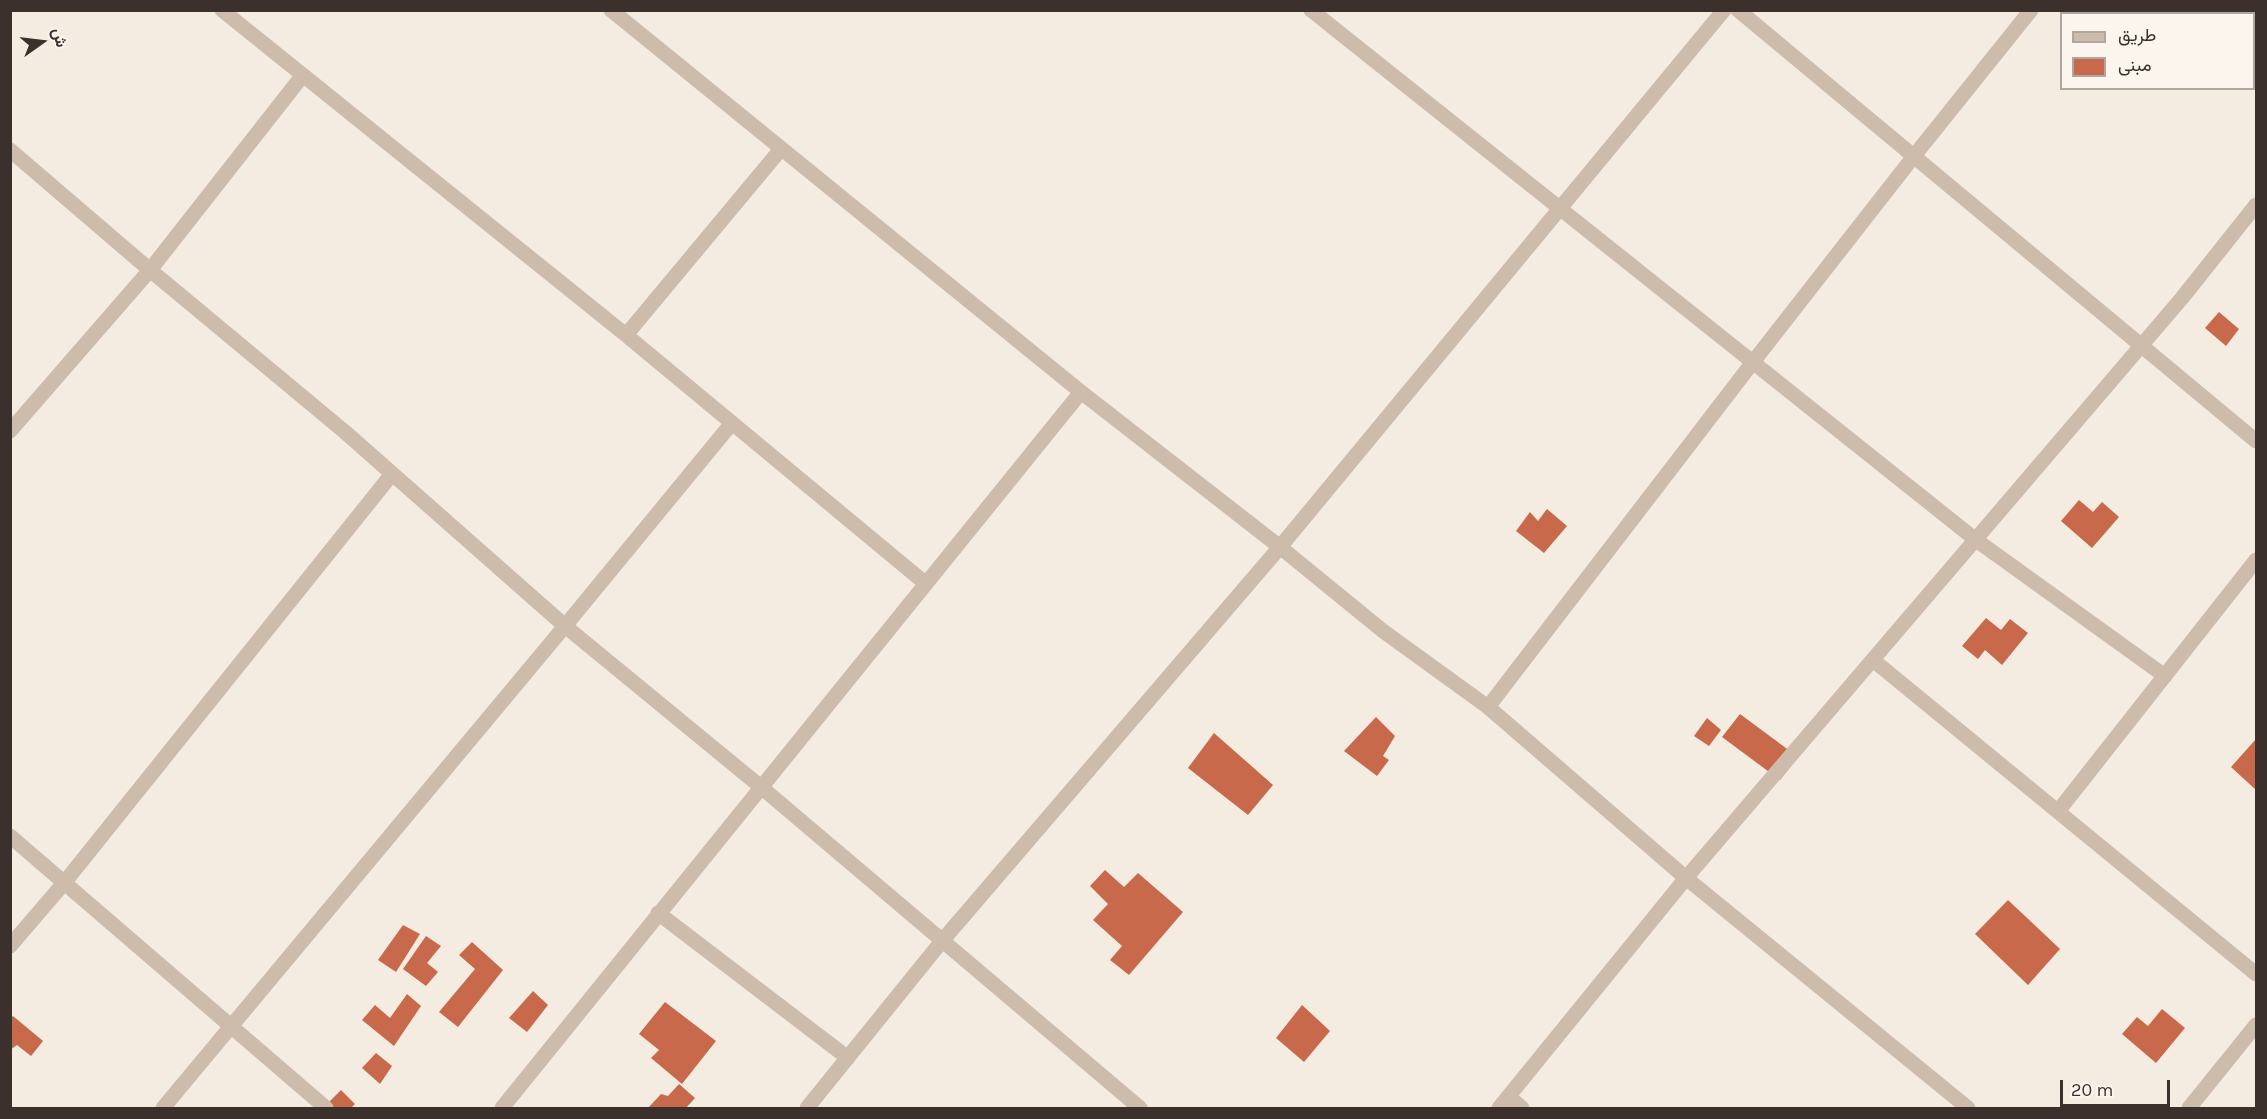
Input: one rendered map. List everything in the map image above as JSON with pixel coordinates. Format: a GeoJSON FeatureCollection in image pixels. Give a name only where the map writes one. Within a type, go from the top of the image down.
{"type":"FeatureCollection","features":[{"type":"Feature","properties":{"kind":"street"},"geometry":{"type":"LineString","coordinates":[[222,10],[626,335],[925,583]]}},
{"type":"Feature","properties":{"kind":"street"},"geometry":{"type":"LineString","coordinates":[[611,10],[1080,392],[1280,547],[1383,631],[1488,707],[1686,878],[1968,1108]]}},
{"type":"Feature","properties":{"kind":"street"},"geometry":{"type":"LineString","coordinates":[[1311,10],[1976,540],[2165,676]]}},
{"type":"Feature","properties":{"kind":"street"},"geometry":{"type":"LineString","coordinates":[[807,1108],[942,941],[1280,547],[1724,10]]}},
{"type":"Feature","properties":{"kind":"street"},"geometry":{"type":"LineString","coordinates":[[1738,10],[2256,441]]}},
{"type":"Feature","properties":{"kind":"street"},"geometry":{"type":"LineString","coordinates":[[1488,707],[1753,362],[2031,10]]}},
{"type":"Feature","properties":{"kind":"street"},"geometry":{"type":"LineString","coordinates":[[10,431],[150,270],[303,75]]}},
{"type":"Feature","properties":{"kind":"street"},"geometry":{"type":"LineString","coordinates":[[626,335],[781,149]]}},
{"type":"Feature","properties":{"kind":"street"},"geometry":{"type":"LineString","coordinates":[[10,150],[345,432],[565,626],[761,787],[1140,1108]]}},
{"type":"Feature","properties":{"kind":"street"},"geometry":{"type":"LineString","coordinates":[[1522,1108],[1504,1103],[1686,878],[2142,345],[2256,205]]}},
{"type":"Feature","properties":{"kind":"street"},"geometry":{"type":"LineString","coordinates":[[502,1108],[1080,392]]}},
{"type":"Feature","properties":{"kind":"street"},"geometry":{"type":"LineString","coordinates":[[162,1108],[231,1028],[732,423]]}},
{"type":"Feature","properties":{"kind":"street"},"geometry":{"type":"LineString","coordinates":[[10,946],[64,883],[392,474]]}},
{"type":"Feature","properties":{"kind":"street"},"geometry":{"type":"LineString","coordinates":[[2059,810],[2256,560]]}},
{"type":"Feature","properties":{"kind":"street"},"geometry":{"type":"LineString","coordinates":[[1873,660],[2059,810],[2256,974]]}},
{"type":"Feature","properties":{"kind":"street"},"geometry":{"type":"LineString","coordinates":[[10,836],[326,1108]]}},
{"type":"Feature","properties":{"kind":"street"},"geometry":{"type":"LineString","coordinates":[[658,913],[848,1058]]}},
{"type":"Feature","properties":{"kind":"street"},"geometry":{"type":"LineString","coordinates":[[2189,1108],[2256,1025]]}},
{"type":"Feature","properties":{"kind":"building"},"geometry":{"type":"Polygon","coordinates":[[[2219,312],[2239,329],[2226,346],[2205,328],[2219,312]]]}},
{"type":"Feature","properties":{"kind":"building"},"geometry":{"type":"Polygon","coordinates":[[[2079,500],[2093,512],[2102,502],[2119,517],[2092,548],[2061,521],[2079,500]]]}},
{"type":"Feature","properties":{"kind":"building"},"geometry":{"type":"Polygon","coordinates":[[[1547,509],[1567,526],[1544,553],[1516,531],[1530,512],[1538,521],[1547,509]]]}},
{"type":"Feature","properties":{"kind":"building"},"geometry":{"type":"Polygon","coordinates":[[[1986,618],[2001,630],[2010,619],[2028,633],[2002,665],[1985,650],[1978,659],[1962,646],[1986,618]]]}},
{"type":"Feature","properties":{"kind":"building"},"geometry":{"type":"Polygon","coordinates":[[[1740,714],[1798,757],[1780,780],[1722,737],[1740,714]]]}},
{"type":"Feature","properties":{"kind":"building"},"geometry":{"type":"Polygon","coordinates":[[[1376,717],[1395,736],[1383,756],[1389,760],[1377,776],[1344,751],[1376,717]]]}},
{"type":"Feature","properties":{"kind":"building"},"geometry":{"type":"Polygon","coordinates":[[[1707,718],[1721,730],[1709,746],[1694,736],[1707,718]]]}},
{"type":"Feature","properties":{"kind":"building"},"geometry":{"type":"Polygon","coordinates":[[[1214,733],[1273,785],[1248,815],[1188,768],[1214,733]]]}},
{"type":"Feature","properties":{"kind":"building"},"geometry":{"type":"Polygon","coordinates":[[[2256,739],[2256,790],[2231,767],[2256,739]]]}},
{"type":"Feature","properties":{"kind":"building"},"geometry":{"type":"Polygon","coordinates":[[[1105,870],[1124,887],[1138,873],[1183,912],[1129,975],[1110,960],[1122,946],[1093,920],[1108,904],[1090,886],[1105,870]]]}},
{"type":"Feature","properties":{"kind":"building"},"geometry":{"type":"Polygon","coordinates":[[[2008,900],[2060,949],[2028,985],[1975,934],[2008,900]]]}},
{"type":"Feature","properties":{"kind":"building"},"geometry":{"type":"Polygon","coordinates":[[[403,925],[420,934],[396,972],[378,960],[403,925]]]}},
{"type":"Feature","properties":{"kind":"building"},"geometry":{"type":"Polygon","coordinates":[[[426,936],[441,946],[427,963],[438,972],[426,986],[403,969],[426,936]]]}},
{"type":"Feature","properties":{"kind":"building"},"geometry":{"type":"Polygon","coordinates":[[[472,942],[503,970],[458,1027],[439,1012],[475,969],[459,955],[472,942]]]}},
{"type":"Feature","properties":{"kind":"building"},"geometry":{"type":"Polygon","coordinates":[[[533,991],[548,1005],[527,1032],[509,1018],[533,991]]]}},
{"type":"Feature","properties":{"kind":"building"},"geometry":{"type":"Polygon","coordinates":[[[407,994],[421,1006],[394,1046],[362,1020],[375,1005],[390,1018],[407,994]]]}},
{"type":"Feature","properties":{"kind":"building"},"geometry":{"type":"Polygon","coordinates":[[[665,1002],[716,1041],[682,1084],[651,1058],[659,1050],[639,1034],[665,1002]]]}},
{"type":"Feature","properties":{"kind":"building"},"geometry":{"type":"Polygon","coordinates":[[[1302,1005],[1330,1031],[1304,1062],[1276,1038],[1302,1005]]]}},
{"type":"Feature","properties":{"kind":"building"},"geometry":{"type":"Polygon","coordinates":[[[2162,1009],[2185,1028],[2156,1063],[2122,1034],[2137,1017],[2148,1026],[2162,1009]]]}},
{"type":"Feature","properties":{"kind":"building"},"geometry":{"type":"Polygon","coordinates":[[[13,1016],[43,1041],[31,1056],[17,1045],[10,1050],[10,1019],[13,1016]]]}},
{"type":"Feature","properties":{"kind":"building"},"geometry":{"type":"Polygon","coordinates":[[[376,1053],[392,1066],[380,1084],[362,1068],[376,1053]]]}},
{"type":"Feature","properties":{"kind":"building"},"geometry":{"type":"Polygon","coordinates":[[[679,1084],[695,1098],[686,1108],[648,1108],[661,1094],[668,1096],[679,1084]]]}},
{"type":"Feature","properties":{"kind":"building"},"geometry":{"type":"Polygon","coordinates":[[[341,1090],[355,1104],[351,1108],[330,1108],[326,1105],[341,1090]]]}}]}
